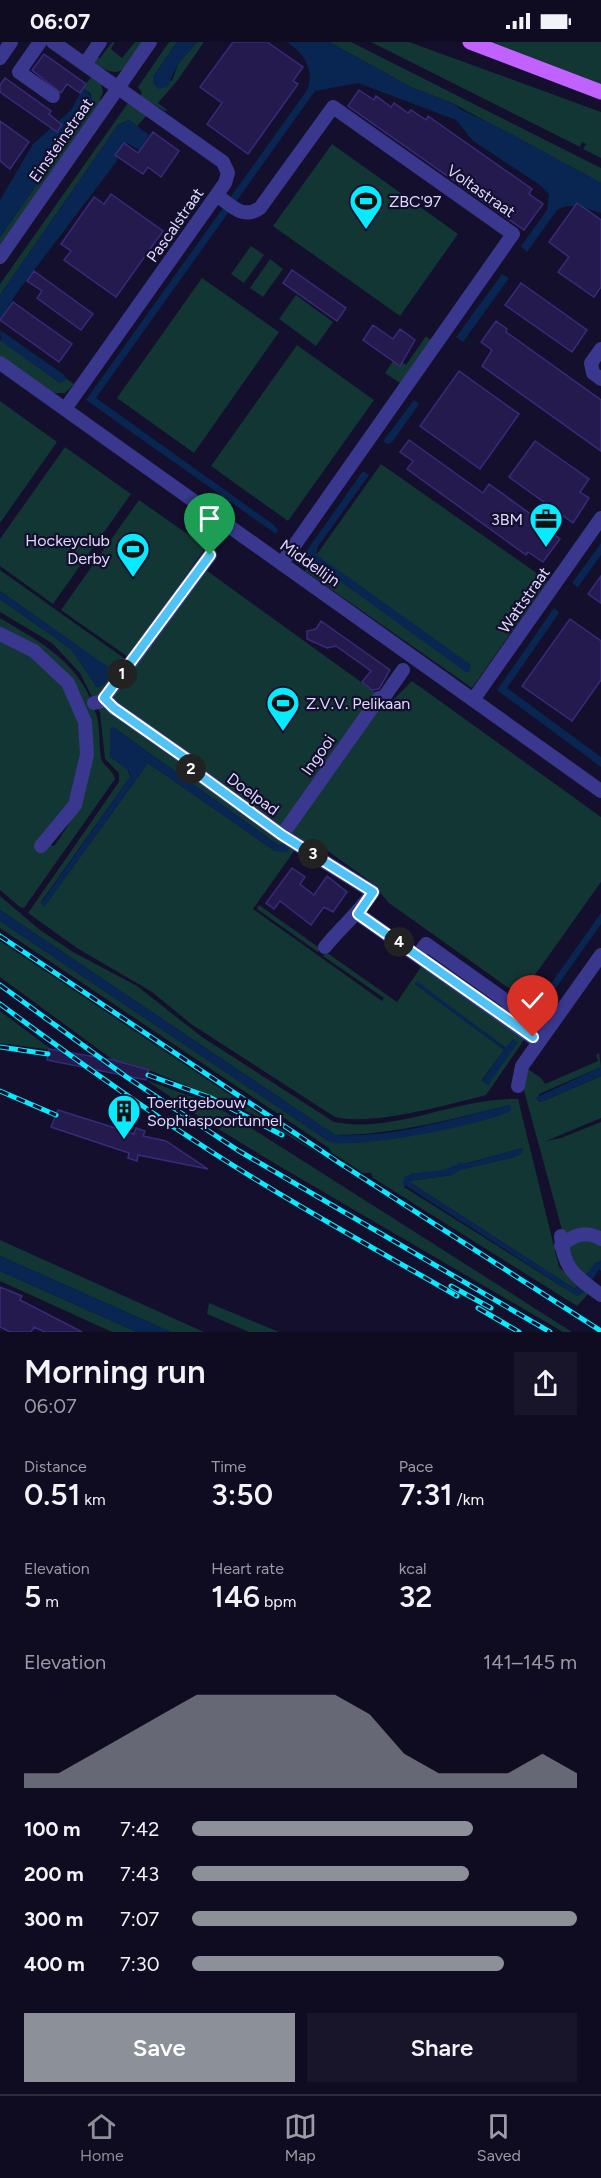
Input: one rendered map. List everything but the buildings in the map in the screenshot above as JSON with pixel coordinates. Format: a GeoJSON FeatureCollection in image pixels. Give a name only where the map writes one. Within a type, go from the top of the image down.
{"type":"FeatureCollection","features":[{"type":"Feature","properties":{"kind":"main road"},"geometry":{"type":"LineString","coordinates":[[470,42],[601,92]]}},
{"type":"Feature","properties":{"kind":"street"},"geometry":{"type":"LineString","coordinates":[[0,58],[11,42]]}},
{"type":"Feature","properties":{"kind":"street"},"geometry":{"type":"LineString","coordinates":[[40,42],[19,72],[53,96]]}},
{"type":"Feature","properties":{"kind":"street","name":"Pascalstraat"},"geometry":{"type":"LineString","coordinates":[[53,42],[223,162],[227,176],[217,195],[64,409]]}},
{"type":"Feature","properties":{"kind":"street","name":"Einsteinstraat"},"geometry":{"type":"LineString","coordinates":[[0,257],[150,42]]}},
{"type":"Feature","properties":{"kind":"street"},"geometry":{"type":"LineString","coordinates":[[85,64],[95,44]]}},
{"type":"Feature","properties":{"kind":"street","name":"Voltastraat"},"geometry":{"type":"LineString","coordinates":[[217,195],[244,213],[254,213],[260,208],[333,107],[513,234],[282,563]]}},
{"type":"Feature","properties":{"kind":"street"},"geometry":{"type":"LineString","coordinates":[[601,349],[591,363],[593,373],[601,379]]}},
{"type":"Feature","properties":{"kind":"street","name":"Middellijn"},"geometry":{"type":"LineString","coordinates":[[0,363],[601,791]]}},
{"type":"Feature","properties":{"kind":"street","name":"Wattstraat"},"geometry":{"type":"LineString","coordinates":[[473,700],[601,518]]}},
{"type":"Feature","properties":{"kind":"street","name":"Doelpad"},"geometry":{"type":"LineString","coordinates":[[210,555],[99,700],[188,760],[186,765],[282,835],[373,892],[358,914]]}},
{"type":"Feature","properties":{"kind":"street"},"geometry":{"type":"LineString","coordinates":[[0,634],[34,651],[68,683],[85,722],[87,755],[75,805],[41,846]]}},
{"type":"Feature","properties":{"kind":"street","name":"Ingooi"},"geometry":{"type":"LineString","coordinates":[[282,835],[379,698],[382,700],[403,670]]}},
{"type":"Feature","properties":{"kind":"street"},"geometry":{"type":"LineString","coordinates":[[325,947],[345,922],[358,914],[539,1042]]}},
{"type":"Feature","properties":{"kind":"street"},"geometry":{"type":"LineString","coordinates":[[518,1086],[522,1066],[601,955]]}},
{"type":"Feature","properties":{"kind":"street"},"geometry":{"type":"LineString","coordinates":[[601,1239],[590,1233],[561,1241],[566,1264],[584,1283],[601,1295]]}},
{"type":"Feature","properties":{"kind":"green space"},"geometry":{"type":"Polygon","coordinates":[[[112,42],[115,42],[111,49],[122,58],[135,42],[143,42],[128,65],[118,72],[112,72],[93,62],[96,57],[100,58],[112,42]]]}},
{"type":"Feature","properties":{"kind":"green space"},"geometry":{"type":"Polygon","coordinates":[[[169,42],[177,42],[153,77],[172,81],[178,64],[197,42],[204,42],[177,81],[158,103],[167,110],[165,111],[140,96],[142,93],[138,87],[169,42]]]}},
{"type":"Feature","properties":{"kind":"green space"},"geometry":{"type":"Polygon","coordinates":[[[329,42],[351,42],[601,168],[601,183],[452,103],[411,87],[329,42]]]}},
{"type":"Feature","properties":{"kind":"green space"},"geometry":{"type":"Polygon","coordinates":[[[371,42],[409,42],[601,112],[601,158],[583,149],[586,144],[582,142],[580,147],[371,42]]]}},
{"type":"Feature","properties":{"kind":"green space"},"geometry":{"type":"Polygon","coordinates":[[[488,42],[601,42],[601,85],[488,42]]]}},
{"type":"Feature","properties":{"kind":"green space"},"geometry":{"type":"Polygon","coordinates":[[[91,77],[101,84],[103,92],[100,99],[102,101],[0,247],[0,237],[92,105],[91,94],[83,88],[91,77]]]}},
{"type":"Feature","properties":{"kind":"green space"},"geometry":{"type":"Polygon","coordinates":[[[128,103],[148,114],[137,126],[129,120],[118,125],[0,295],[0,284],[128,103]]]}},
{"type":"Feature","properties":{"kind":"green space","name":"ZBC'97"},"geometry":{"type":"Polygon","coordinates":[[[332,144],[458,234],[400,316],[273,226],[332,144]]]}},
{"type":"Feature","properties":{"kind":"green space"},"geometry":{"type":"Polygon","coordinates":[[[251,246],[264,255],[244,283],[231,274],[251,246]]]}},
{"type":"Feature","properties":{"kind":"green space"},"geometry":{"type":"Polygon","coordinates":[[[270,259],[283,269],[263,297],[250,288],[270,259]]]}},
{"type":"Feature","properties":{"kind":"green space"},"geometry":{"type":"Polygon","coordinates":[[[202,278],[279,332],[194,453],[117,398],[202,278]]]}},
{"type":"Feature","properties":{"kind":"green space"},"geometry":{"type":"Polygon","coordinates":[[[296,295],[333,322],[316,346],[279,319],[296,295]]]}},
{"type":"Feature","properties":{"kind":"green space"},"geometry":{"type":"Polygon","coordinates":[[[426,336],[433,342],[403,385],[385,373],[396,357],[406,365],[426,336]]]}},
{"type":"Feature","properties":{"kind":"green space"},"geometry":{"type":"Polygon","coordinates":[[[0,340],[60,383],[67,379],[74,384],[65,393],[51,393],[0,356],[0,340]]]}},
{"type":"Feature","properties":{"kind":"green space"},"geometry":{"type":"Polygon","coordinates":[[[297,345],[374,400],[288,521],[211,466],[297,345]]]}},
{"type":"Feature","properties":{"kind":"green space","name":"Hockeyclub Derby"},"geometry":{"type":"Polygon","coordinates":[[[0,401],[57,442],[0,523],[0,401]]]}},
{"type":"Feature","properties":{"kind":"green space","name":"Hockeyclub Derby"},"geometry":{"type":"Polygon","coordinates":[[[65,447],[131,494],[53,604],[0,566],[0,539],[65,447]]]}},
{"type":"Feature","properties":{"kind":"green space"},"geometry":{"type":"Polygon","coordinates":[[[381,464],[548,581],[472,688],[305,571],[381,464]]]}},
{"type":"Feature","properties":{"kind":"green space","name":"Hockeyclub Derby"},"geometry":{"type":"Polygon","coordinates":[[[139,500],[206,547],[128,657],[61,610],[139,500]]]}},
{"type":"Feature","properties":{"kind":"green space"},"geometry":{"type":"Polygon","coordinates":[[[199,565],[390,703],[412,681],[601,817],[601,882],[520,996],[389,903],[371,882],[325,849],[322,852],[312,845],[307,854],[297,847],[253,909],[382,1001],[384,998],[323,956],[326,952],[397,1002],[423,964],[526,1037],[486,1095],[389,1117],[351,1119],[335,1117],[191,1024],[152,992],[77,948],[28,913],[119,782],[119,773],[105,759],[100,713],[80,673],[52,643],[0,612],[0,599],[71,649],[97,687],[104,684],[111,670],[0,591],[0,570],[128,661],[199,565]],[[113,727],[130,777],[41,902],[44,907],[148,763],[275,851],[287,844],[278,845],[113,727]],[[417,982],[415,984],[504,1050],[482,1080],[488,1085],[506,1048],[417,982]]]}},
{"type":"Feature","properties":{"kind":"green space"},"geometry":{"type":"Polygon","coordinates":[[[0,618],[59,657],[82,683],[97,717],[101,758],[115,779],[24,908],[0,890],[0,639],[25,651],[49,670],[68,692],[82,724],[83,751],[75,790],[62,818],[37,845],[44,850],[49,844],[54,846],[81,798],[89,772],[92,746],[89,720],[81,696],[66,673],[45,654],[25,641],[4,634],[0,637],[0,618]]]}},
{"type":"Feature","properties":{"kind":"green space"},"geometry":{"type":"Polygon","coordinates":[[[0,896],[40,930],[73,952],[137,986],[202,1037],[334,1122],[380,1123],[472,1103],[518,1099],[559,1267],[578,1284],[575,1289],[408,1181],[452,1175],[459,1170],[514,1157],[522,1153],[523,1148],[461,1163],[443,1170],[411,1174],[404,1187],[577,1296],[584,1291],[589,1293],[577,1306],[373,1178],[371,1173],[363,1173],[0,928],[0,921],[330,1142],[375,1141],[409,1136],[510,1105],[401,1129],[335,1135],[0,910],[0,896]]]}},
{"type":"Feature","properties":{"kind":"green space"},"geometry":{"type":"Polygon","coordinates":[[[259,905],[321,949],[318,952],[257,909],[259,905]]]}},
{"type":"Feature","properties":{"kind":"green space"},"geometry":{"type":"Polygon","coordinates":[[[0,941],[326,1159],[260,1118],[231,1104],[149,1070],[113,1060],[0,977],[0,941]]]}},
{"type":"Feature","properties":{"kind":"green space"},"geometry":{"type":"Polygon","coordinates":[[[0,1011],[52,1050],[0,1043],[0,1011]]]}},
{"type":"Feature","properties":{"kind":"green space"},"geometry":{"type":"Polygon","coordinates":[[[599,1053],[601,1067],[539,1094],[538,1101],[541,1102],[601,1076],[601,1118],[546,1141],[561,1138],[601,1122],[601,1233],[570,1234],[562,1230],[523,1087],[525,1067],[541,1078],[545,1084],[598,1061],[596,1055],[599,1053]]]}},
{"type":"Feature","properties":{"kind":"green space"},"geometry":{"type":"Polygon","coordinates":[[[146,1080],[212,1104],[572,1332],[563,1332],[274,1163],[207,1122],[146,1080]]]}},
{"type":"Feature","properties":{"kind":"green space"},"geometry":{"type":"Polygon","coordinates":[[[585,1238],[601,1244],[601,1261],[595,1263],[586,1276],[579,1272],[568,1247],[585,1238]]]}},
{"type":"Feature","properties":{"kind":"green space"},"geometry":{"type":"Polygon","coordinates":[[[0,1240],[204,1332],[171,1332],[0,1256],[0,1240]]]}},
{"type":"Feature","properties":{"kind":"green space"},"geometry":{"type":"Polygon","coordinates":[[[0,1271],[137,1332],[112,1332],[0,1281],[0,1271]]]}},
{"type":"Feature","properties":{"kind":"green space"},"geometry":{"type":"Polygon","coordinates":[[[209,1303],[279,1332],[249,1332],[207,1314],[209,1303]]]}},
{"type":"Feature","properties":{"kind":"water"},"geometry":{"type":"Polygon","coordinates":[[[177,42],[197,42],[178,64],[167,87],[158,89],[153,83],[153,77],[177,42]]]}},
{"type":"Feature","properties":{"kind":"water"},"geometry":{"type":"Polygon","coordinates":[[[287,42],[329,42],[411,87],[452,103],[510,133],[601,183],[601,213],[573,206],[562,207],[557,210],[527,252],[521,246],[547,210],[549,194],[540,185],[473,141],[456,120],[358,83],[315,91],[96,398],[274,525],[278,530],[276,534],[86,400],[307,90],[309,69],[303,57],[287,42]]]}},
{"type":"Feature","properties":{"kind":"water"},"geometry":{"type":"Polygon","coordinates":[[[83,88],[92,97],[92,105],[0,237],[0,200],[33,144],[71,110],[83,88]]]}},
{"type":"Feature","properties":{"kind":"water"},"geometry":{"type":"Polygon","coordinates":[[[129,120],[149,135],[139,150],[127,143],[117,157],[117,161],[16,294],[0,320],[0,295],[118,125],[129,120]]]}},
{"type":"Feature","properties":{"kind":"water"},"geometry":{"type":"Polygon","coordinates":[[[502,274],[509,278],[463,342],[456,337],[502,274]]]}},
{"type":"Feature","properties":{"kind":"water"},"geometry":{"type":"Polygon","coordinates":[[[0,330],[67,379],[60,383],[1,341],[0,330]]]}},
{"type":"Feature","properties":{"kind":"water"},"geometry":{"type":"Polygon","coordinates":[[[414,400],[419,404],[393,441],[389,444],[385,443],[384,440],[414,400]]]}},
{"type":"Feature","properties":{"kind":"water"},"geometry":{"type":"Polygon","coordinates":[[[363,471],[369,475],[317,548],[317,555],[471,665],[469,672],[305,556],[363,471]]]}},
{"type":"Feature","properties":{"kind":"water"},"geometry":{"type":"Polygon","coordinates":[[[601,543],[601,555],[578,587],[572,583],[601,543]]]}},
{"type":"Feature","properties":{"kind":"water"},"geometry":{"type":"Polygon","coordinates":[[[0,591],[111,669],[111,673],[102,686],[97,687],[71,649],[0,599],[0,591]]]}},
{"type":"Feature","properties":{"kind":"water"},"geometry":{"type":"Polygon","coordinates":[[[554,608],[559,612],[557,616],[507,688],[601,757],[601,767],[497,690],[554,608]]]}},
{"type":"Feature","properties":{"kind":"water"},"geometry":{"type":"Polygon","coordinates":[[[113,727],[278,845],[294,844],[287,852],[275,851],[148,763],[44,907],[41,903],[130,777],[129,771],[110,757],[110,729],[113,727]]]}},
{"type":"Feature","properties":{"kind":"water"},"geometry":{"type":"Polygon","coordinates":[[[0,910],[335,1135],[401,1131],[510,1105],[512,1110],[451,1129],[367,1142],[330,1142],[0,921],[0,910]]]}},
{"type":"Feature","properties":{"kind":"water"},"geometry":{"type":"Polygon","coordinates":[[[601,913],[601,924],[534,1019],[528,1016],[601,913]]]}},
{"type":"Feature","properties":{"kind":"water"},"geometry":{"type":"Polygon","coordinates":[[[417,981],[505,1048],[513,1039],[518,1042],[488,1085],[482,1081],[504,1050],[415,984],[417,981]]]}},
{"type":"Feature","properties":{"kind":"water"},"geometry":{"type":"Polygon","coordinates":[[[601,1067],[601,1076],[541,1102],[535,1098],[601,1067]]]}},
{"type":"Feature","properties":{"kind":"water"},"geometry":{"type":"Polygon","coordinates":[[[523,1148],[522,1153],[514,1157],[459,1170],[452,1175],[408,1181],[575,1289],[595,1263],[601,1261],[601,1271],[599,1270],[584,1291],[577,1296],[403,1184],[404,1178],[416,1173],[445,1169],[461,1162],[465,1164],[523,1148]]]}},
{"type":"Feature","properties":{"kind":"water"},"geometry":{"type":"Polygon","coordinates":[[[0,1256],[171,1332],[137,1332],[0,1271],[0,1256]]]}},
{"type":"Feature","properties":{"kind":"railway"},"geometry":{"type":"LineString","coordinates":[[0,936],[338,1162],[601,1331]]}},
{"type":"Feature","properties":{"kind":"railway"},"geometry":{"type":"LineString","coordinates":[[0,985],[128,1078],[239,1151],[550,1332]]}},
{"type":"Feature","properties":{"kind":"railway"},"geometry":{"type":"LineString","coordinates":[[0,1004],[123,1092],[230,1163],[457,1296]]}},
{"type":"Feature","properties":{"kind":"railway"},"geometry":{"type":"LineString","coordinates":[[0,1047],[48,1054]]}},
{"type":"Feature","properties":{"kind":"railway"},"geometry":{"type":"LineString","coordinates":[[148,1075],[209,1097],[282,1135]]}},
{"type":"Feature","properties":{"kind":"railway"},"geometry":{"type":"LineString","coordinates":[[0,1091],[56,1115]]}},
{"type":"Feature","properties":{"kind":"railway"},"geometry":{"type":"LineString","coordinates":[[451,1286],[491,1308]]}},
{"type":"Feature","properties":{"kind":"railway"},"geometry":{"type":"LineString","coordinates":[[478,1308],[519,1332]]}},
{"type":"Feature","properties":{"kind":"place","name":"ZBC'97"},"geometry":{"type":"Point","coordinates":[366,230]}},
{"type":"Feature","properties":{"kind":"place","name":"3BM"},"geometry":{"type":"Point","coordinates":[546,548]}},
{"type":"Feature","properties":{"kind":"place","name":"Hockeyclub Derby"},"geometry":{"type":"Point","coordinates":[133,578]}},
{"type":"Feature","properties":{"kind":"place","name":"Z.V.V. Pelikaan"},"geometry":{"type":"Point","coordinates":[283,732]}},
{"type":"Feature","properties":{"kind":"place","name":"Toeritgebouw Sophiaspoortunnel"},"geometry":{"type":"Point","coordinates":[124,1140]}},
{"type":"Feature","properties":{"kind":"route"},"geometry":{"type":"LineString","coordinates":[[210,555],[104,698],[114,708],[188,760],[186,765],[282,835],[373,892],[358,914],[533,1037]]}}]}
